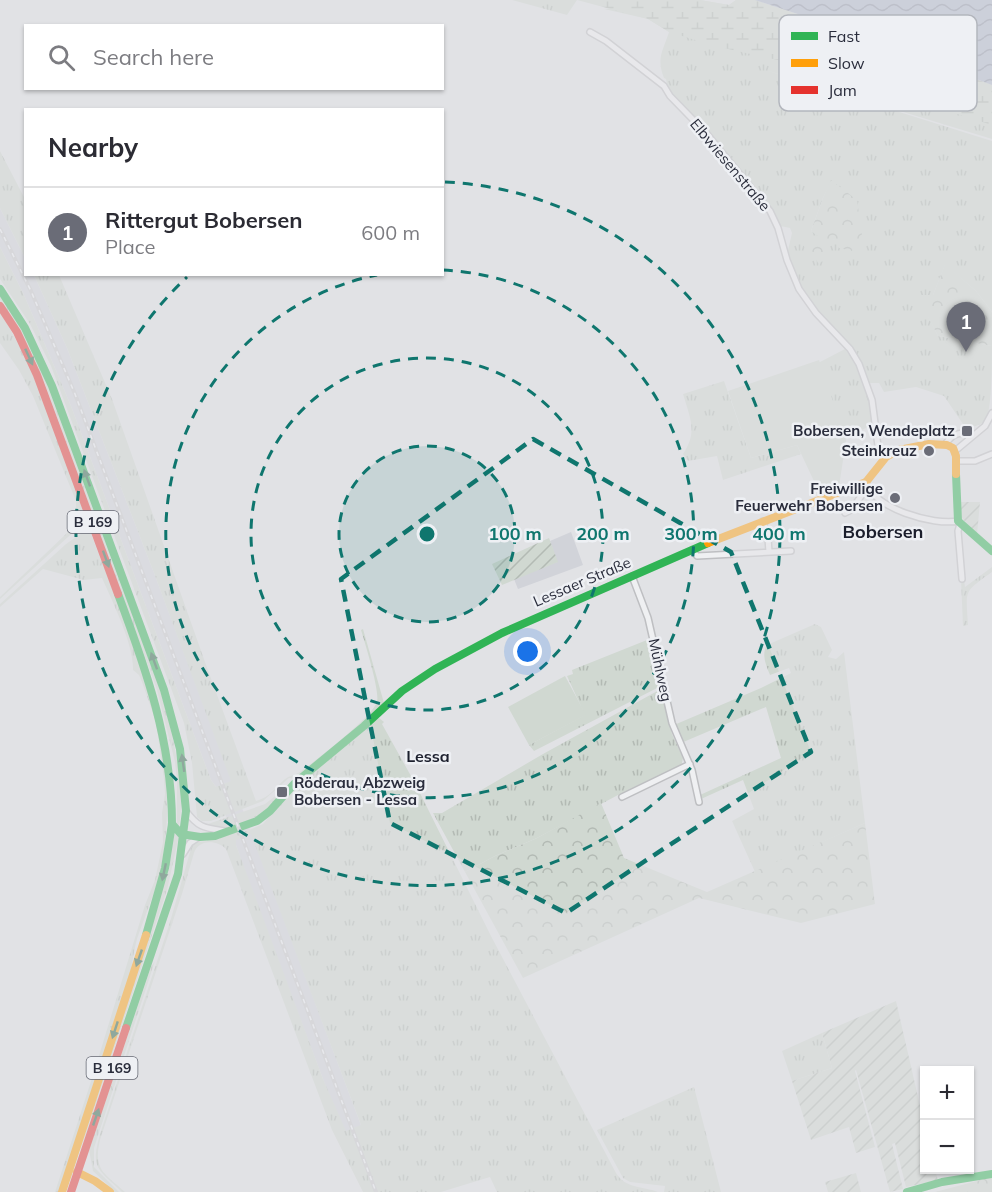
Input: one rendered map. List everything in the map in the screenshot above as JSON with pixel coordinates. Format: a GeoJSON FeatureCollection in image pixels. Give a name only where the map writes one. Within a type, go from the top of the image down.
{"type":"FeatureCollection","features":[{"type":"Feature","properties":{"kind":"main road","name":"B 169"},"geometry":{"type":"LineString","coordinates":[[0,289],[25,328],[52,386],[158,673],[180,744],[185,781],[186,810],[178,874],[71,1192]]}},
{"type":"Feature","properties":{"kind":"main road","name":"B 169"},"geometry":{"type":"LineString","coordinates":[[0,306],[17,332],[37,375],[145,667],[157,704],[171,769],[172,824],[165,868],[152,919],[62,1192]]}},
{"type":"Feature","properties":{"kind":"main road"},"geometry":{"type":"LineString","coordinates":[[866,485],[889,454],[923,444],[951,447],[956,461],[956,509],[959,522],[992,551]]}},
{"type":"Feature","properties":{"kind":"main road","name":"Lessaer Straße"},"geometry":{"type":"LineString","coordinates":[[184,835],[215,836],[250,825],[264,816],[295,783],[402,691],[448,661],[523,622],[763,521],[866,485]]}},
{"type":"Feature","properties":{"kind":"main road"},"geometry":{"type":"LineString","coordinates":[[172,824],[184,835]]}},
{"type":"Feature","properties":{"kind":"main road"},"geometry":{"type":"LineString","coordinates":[[74,1157],[77,1172],[110,1192]]}},
{"type":"Feature","properties":{"kind":"main road"},"geometry":{"type":"LineString","coordinates":[[907,1192],[942,1182],[992,1174]]}},
{"type":"Feature","properties":{"kind":"street","name":"Elbwiesenstraße"},"geometry":{"type":"LineString","coordinates":[[590,32],[612,45],[664,86],[670,96],[707,134],[767,206],[778,228],[787,260],[799,288],[816,313],[850,350],[859,364],[872,400],[878,446],[884,458]]}},
{"type":"Feature","properties":{"kind":"street"},"geometry":{"type":"LineString","coordinates":[[951,447],[969,438],[985,426],[992,413]]}},
{"type":"Feature","properties":{"kind":"street"},"geometry":{"type":"LineString","coordinates":[[951,447],[954,435],[965,434],[969,438]]}},
{"type":"Feature","properties":{"kind":"street"},"geometry":{"type":"LineString","coordinates":[[956,461],[981,460],[992,454]]}},
{"type":"Feature","properties":{"kind":"street"},"geometry":{"type":"LineString","coordinates":[[846,513],[851,510],[866,485],[871,492],[904,514],[938,522],[959,522],[962,579]]}},
{"type":"Feature","properties":{"kind":"street"},"geometry":{"type":"LineString","coordinates":[[763,521],[769,552]]}},
{"type":"Feature","properties":{"kind":"street"},"geometry":{"type":"LineString","coordinates":[[693,550],[697,556],[791,551]]}},
{"type":"Feature","properties":{"kind":"street","name":"Mühlweg"},"geometry":{"type":"LineString","coordinates":[[632,576],[648,618],[672,723],[690,764],[699,802]]}},
{"type":"Feature","properties":{"kind":"street"},"geometry":{"type":"LineString","coordinates":[[622,797],[690,764]]}},
{"type":"Feature","properties":{"kind":"street"},"geometry":{"type":"LineString","coordinates":[[186,810],[197,825],[206,829],[228,831]]}},
{"type":"Feature","properties":{"kind":"street"},"geometry":{"type":"LineString","coordinates":[[182,855],[190,843],[200,837]]}},
{"type":"Feature","properties":{"kind":"highlighted area"},"geometry":{"type":"Polygon","coordinates":[[[533,439],[731,552],[811,752],[566,913],[390,823],[341,579],[533,439]]]}},
{"type":"Feature","properties":{"kind":"shaded area"},"geometry":{"type":"Polygon","coordinates":[[[0,208],[24,256],[24,276],[34,276],[67,348],[154,573],[386,1192],[368,1192],[253,894],[216,787],[211,780],[71,406],[24,295],[0,247],[0,208]]]}},
{"type":"Feature","properties":{"kind":"shaded area"},"geometry":{"type":"Polygon","coordinates":[[[571,532],[583,565],[518,589],[514,579],[557,562],[550,541],[571,532]]]}},
{"type":"Feature","properties":{"kind":"green space"},"geometry":{"type":"Polygon","coordinates":[[[512,0],[577,0],[567,15],[512,0]]]}},
{"type":"Feature","properties":{"kind":"green space"},"geometry":{"type":"Polygon","coordinates":[[[577,0],[700,0],[729,5],[736,0],[755,0],[801,15],[779,15],[779,60],[715,46],[669,32],[648,19],[577,0]]]}},
{"type":"Feature","properties":{"kind":"green space"},"geometry":{"type":"Polygon","coordinates":[[[700,0],[729,5],[736,0],[755,0],[797,15],[779,15],[779,74],[762,69],[779,74],[779,111],[896,111],[992,141],[992,312],[976,291],[945,265],[933,295],[918,295],[938,336],[992,346],[990,402],[987,418],[983,423],[965,427],[944,396],[916,387],[884,392],[879,383],[868,383],[861,364],[817,312],[801,289],[789,260],[788,250],[792,233],[790,228],[780,226],[773,211],[669,93],[660,60],[669,32],[648,19],[604,9],[700,0]],[[832,180],[823,198],[811,231],[835,240],[832,180]]]}},
{"type":"Feature","properties":{"kind":"green space"},"geometry":{"type":"Polygon","coordinates":[[[977,79],[992,85],[992,125],[948,111],[977,111],[977,79]]]}},
{"type":"Feature","properties":{"kind":"green space"},"geometry":{"type":"Polygon","coordinates":[[[977,80],[992,85],[992,139],[900,111],[977,111],[977,80]]]}},
{"type":"Feature","properties":{"kind":"green space"},"geometry":{"type":"Polygon","coordinates":[[[0,151],[24,197],[24,256],[0,208],[0,151]]]}},
{"type":"Feature","properties":{"kind":"green space"},"geometry":{"type":"Polygon","coordinates":[[[831,180],[857,200],[862,234],[852,251],[839,248],[835,240],[829,239],[826,242],[811,231],[831,180]]]}},
{"type":"Feature","properties":{"kind":"green space"},"geometry":{"type":"Polygon","coordinates":[[[806,239],[822,246],[827,251],[829,259],[818,263],[812,251],[804,247],[806,239]]]}},
{"type":"Feature","properties":{"kind":"green space"},"geometry":{"type":"Polygon","coordinates":[[[0,247],[24,295],[71,406],[211,780],[216,787],[231,781],[67,348],[34,276],[59,276],[112,399],[256,801],[269,795],[285,779],[316,760],[373,709],[377,702],[376,688],[361,630],[363,629],[384,703],[294,779],[289,778],[263,801],[211,821],[202,821],[197,817],[192,763],[184,723],[51,366],[30,324],[0,279],[0,247]]]}},
{"type":"Feature","properties":{"kind":"green space"},"geometry":{"type":"Polygon","coordinates":[[[945,264],[976,291],[992,312],[992,346],[938,336],[917,295],[933,295],[945,264]]]}},
{"type":"Feature","properties":{"kind":"green space"},"geometry":{"type":"Polygon","coordinates":[[[0,295],[15,317],[45,379],[160,690],[179,773],[181,817],[179,825],[177,823],[175,762],[157,690],[43,379],[17,327],[0,300],[0,295]]]}},
{"type":"Feature","properties":{"kind":"green space"},"geometry":{"type":"Polygon","coordinates":[[[0,312],[37,383],[84,508],[79,527],[0,599],[67,533],[76,518],[76,501],[33,396],[19,370],[0,343],[0,312]]]}},
{"type":"Feature","properties":{"kind":"green space"},"geometry":{"type":"Polygon","coordinates":[[[845,349],[864,382],[872,420],[866,428],[845,438],[818,363],[845,349]]]}},
{"type":"Feature","properties":{"kind":"green space"},"geometry":{"type":"Polygon","coordinates":[[[819,360],[846,440],[839,487],[820,494],[797,445],[751,458],[728,391],[819,360]]]}},
{"type":"Feature","properties":{"kind":"green space"},"geometry":{"type":"Polygon","coordinates":[[[724,381],[751,458],[797,445],[801,454],[723,480],[717,456],[688,461],[683,454],[690,439],[691,425],[683,394],[724,381]]]}},
{"type":"Feature","properties":{"kind":"green space"},"geometry":{"type":"Polygon","coordinates":[[[959,502],[980,502],[977,535],[962,518],[959,502]]]}},
{"type":"Feature","properties":{"kind":"green space"},"geometry":{"type":"Polygon","coordinates":[[[86,530],[90,531],[146,683],[157,722],[164,762],[167,802],[165,843],[158,881],[137,939],[131,970],[59,1192],[55,1192],[145,905],[155,880],[163,842],[162,813],[165,794],[156,722],[139,675],[133,670],[127,636],[102,578],[84,580],[43,569],[0,607],[0,604],[66,544],[86,530]]]}},
{"type":"Feature","properties":{"kind":"green space"},"geometry":{"type":"Polygon","coordinates":[[[549,538],[558,562],[502,585],[492,564],[549,538]]]}},
{"type":"Feature","properties":{"kind":"green space"},"geometry":{"type":"Polygon","coordinates":[[[992,567],[992,572],[968,593],[968,625],[963,626],[961,580],[964,580],[965,587],[992,567]]]}},
{"type":"Feature","properties":{"kind":"green space"},"geometry":{"type":"Polygon","coordinates":[[[815,624],[821,627],[832,650],[828,657],[836,659],[844,652],[865,823],[755,872],[732,821],[754,809],[743,780],[701,799],[700,795],[781,758],[766,707],[681,743],[674,725],[791,673],[789,668],[770,675],[764,656],[765,649],[767,645],[815,624]]]}},
{"type":"Feature","properties":{"kind":"green space"},"geometry":{"type":"Polygon","coordinates":[[[652,638],[661,686],[534,751],[529,745],[585,715],[567,676],[573,674],[572,670],[652,638]]]}},
{"type":"Feature","properties":{"kind":"green space"},"geometry":{"type":"Polygon","coordinates":[[[565,676],[586,715],[529,745],[508,707],[565,676]]]}},
{"type":"Feature","properties":{"kind":"green space"},"geometry":{"type":"Polygon","coordinates":[[[661,689],[672,734],[683,758],[681,767],[619,797],[618,795],[537,838],[465,872],[433,813],[442,813],[661,689]]]}},
{"type":"Feature","properties":{"kind":"green space"},"geometry":{"type":"Polygon","coordinates":[[[379,718],[384,722],[382,724],[416,785],[491,936],[616,1173],[625,1182],[658,1192],[497,1192],[490,1177],[441,1192],[363,1192],[332,1130],[226,849],[208,842],[196,848],[194,853],[100,1140],[99,1165],[106,1175],[125,1192],[122,1192],[102,1173],[96,1162],[100,1134],[170,922],[192,845],[207,841],[207,838],[220,839],[220,837],[263,824],[290,792],[379,718]],[[251,834],[236,840],[323,1079],[346,1131],[361,1125],[251,834]]]}},
{"type":"Feature","properties":{"kind":"green space"},"geometry":{"type":"Polygon","coordinates":[[[279,793],[280,795],[265,810],[240,825],[208,827],[208,824],[265,804],[279,793]]]}},
{"type":"Feature","properties":{"kind":"green space"},"geometry":{"type":"Polygon","coordinates":[[[601,803],[624,858],[707,892],[865,823],[875,904],[801,923],[699,898],[523,978],[465,872],[537,838],[601,803]]]}},
{"type":"Feature","properties":{"kind":"green space"},"geometry":{"type":"Polygon","coordinates":[[[174,832],[179,836],[167,890],[80,1152],[174,832]]]}},
{"type":"Feature","properties":{"kind":"green space"},"geometry":{"type":"Polygon","coordinates":[[[155,961],[94,1148],[94,1167],[119,1192],[115,1192],[93,1171],[89,1150],[155,961]]]}},
{"type":"Feature","properties":{"kind":"green space"},"geometry":{"type":"Polygon","coordinates":[[[896,1001],[920,1106],[920,1174],[936,1174],[938,1180],[906,1187],[895,1143],[892,1144],[903,1189],[890,1192],[856,1070],[875,1147],[856,1153],[849,1127],[811,1140],[792,1081],[832,1068],[822,1033],[896,1001]]]}},
{"type":"Feature","properties":{"kind":"green space"},"geometry":{"type":"Polygon","coordinates":[[[822,1033],[832,1068],[792,1081],[782,1051],[822,1033]]]}},
{"type":"Feature","properties":{"kind":"green space"},"geometry":{"type":"Polygon","coordinates":[[[694,1087],[721,1192],[664,1192],[665,1186],[630,1182],[623,1178],[597,1130],[694,1087]]]}},
{"type":"Feature","properties":{"kind":"green space"},"geometry":{"type":"Polygon","coordinates":[[[856,1173],[861,1192],[828,1192],[825,1182],[856,1173]]]}},
{"type":"Feature","properties":{"kind":"green space"},"geometry":{"type":"Polygon","coordinates":[[[992,1177],[992,1192],[935,1192],[992,1177]]]}},
{"type":"Feature","properties":{"kind":"water"},"geometry":{"type":"Polygon","coordinates":[[[755,0],[992,0],[992,85],[977,79],[977,15],[801,15],[755,0]]]}},
{"type":"Feature","properties":{"kind":"railway"},"geometry":{"type":"LineString","coordinates":[[0,229],[31,291],[75,394],[376,1192]]}},
{"type":"Feature","properties":{"kind":"traffic: fast"},"geometry":{"type":"LineString","coordinates":[[0,289],[25,328],[52,386],[164,690],[180,749],[186,811]]}},
{"type":"Feature","properties":{"kind":"traffic: fast"},"geometry":{"type":"LineString","coordinates":[[956,474],[958,521],[992,551]]}},
{"type":"Feature","properties":{"kind":"traffic: fast"},"geometry":{"type":"LineString","coordinates":[[172,824],[181,834],[200,837],[215,836],[257,821],[270,811],[295,783],[402,691],[435,669],[502,633],[708,543]]}},
{"type":"Feature","properties":{"kind":"traffic: fast"},"geometry":{"type":"LineString","coordinates":[[118,594],[156,706],[168,764],[172,824]]}},
{"type":"Feature","properties":{"kind":"traffic: fast"},"geometry":{"type":"LineString","coordinates":[[126,1028],[178,874],[186,811]]}},
{"type":"Feature","properties":{"kind":"traffic: fast"},"geometry":{"type":"LineString","coordinates":[[146,935],[165,868],[172,824]]}},
{"type":"Feature","properties":{"kind":"traffic: fast"},"geometry":{"type":"LineString","coordinates":[[907,1192],[942,1182],[992,1174]]}},
{"type":"Feature","properties":{"kind":"traffic: slow"},"geometry":{"type":"LineString","coordinates":[[708,543],[866,482],[886,457],[899,450],[929,444],[947,445],[953,448],[956,456],[956,474]]}},
{"type":"Feature","properties":{"kind":"traffic: slow"},"geometry":{"type":"LineString","coordinates":[[62,1192],[146,935]]}},
{"type":"Feature","properties":{"kind":"traffic: slow"},"geometry":{"type":"LineString","coordinates":[[77,1172],[110,1192]]}},
{"type":"Feature","properties":{"kind":"traffic: jam"},"geometry":{"type":"LineString","coordinates":[[0,306],[17,332],[37,375],[118,594]]}},
{"type":"Feature","properties":{"kind":"traffic: jam"},"geometry":{"type":"LineString","coordinates":[[71,1192],[126,1028]]}},
{"type":"Feature","properties":{"kind":"place","name":"Rittergut Bobersen"},"geometry":{"type":"Point","coordinates":[966,352]}},
{"type":"Feature","properties":{"kind":"place","name":"Bobersen, Wendeplatz"},"geometry":{"type":"Point","coordinates":[967,431]}},
{"type":"Feature","properties":{"kind":"place","name":"Steinkreuz"},"geometry":{"type":"Point","coordinates":[929,451]}},
{"type":"Feature","properties":{"kind":"place","name":"Freiwillige Feuerwehr Bobersen"},"geometry":{"type":"Point","coordinates":[895,498]}},
{"type":"Feature","properties":{"kind":"place","name":"Röderau, Abzweig Bobersen - Lessa"},"geometry":{"type":"Point","coordinates":[282,792]}},
{"type":"Feature","properties":{"kind":"district","name":"Bobersen"},"geometry":{"type":"Point","coordinates":[883,532]}},
{"type":"Feature","properties":{"kind":"district","name":"Lessa"},"geometry":{"type":"Point","coordinates":[428,756]}}]}
